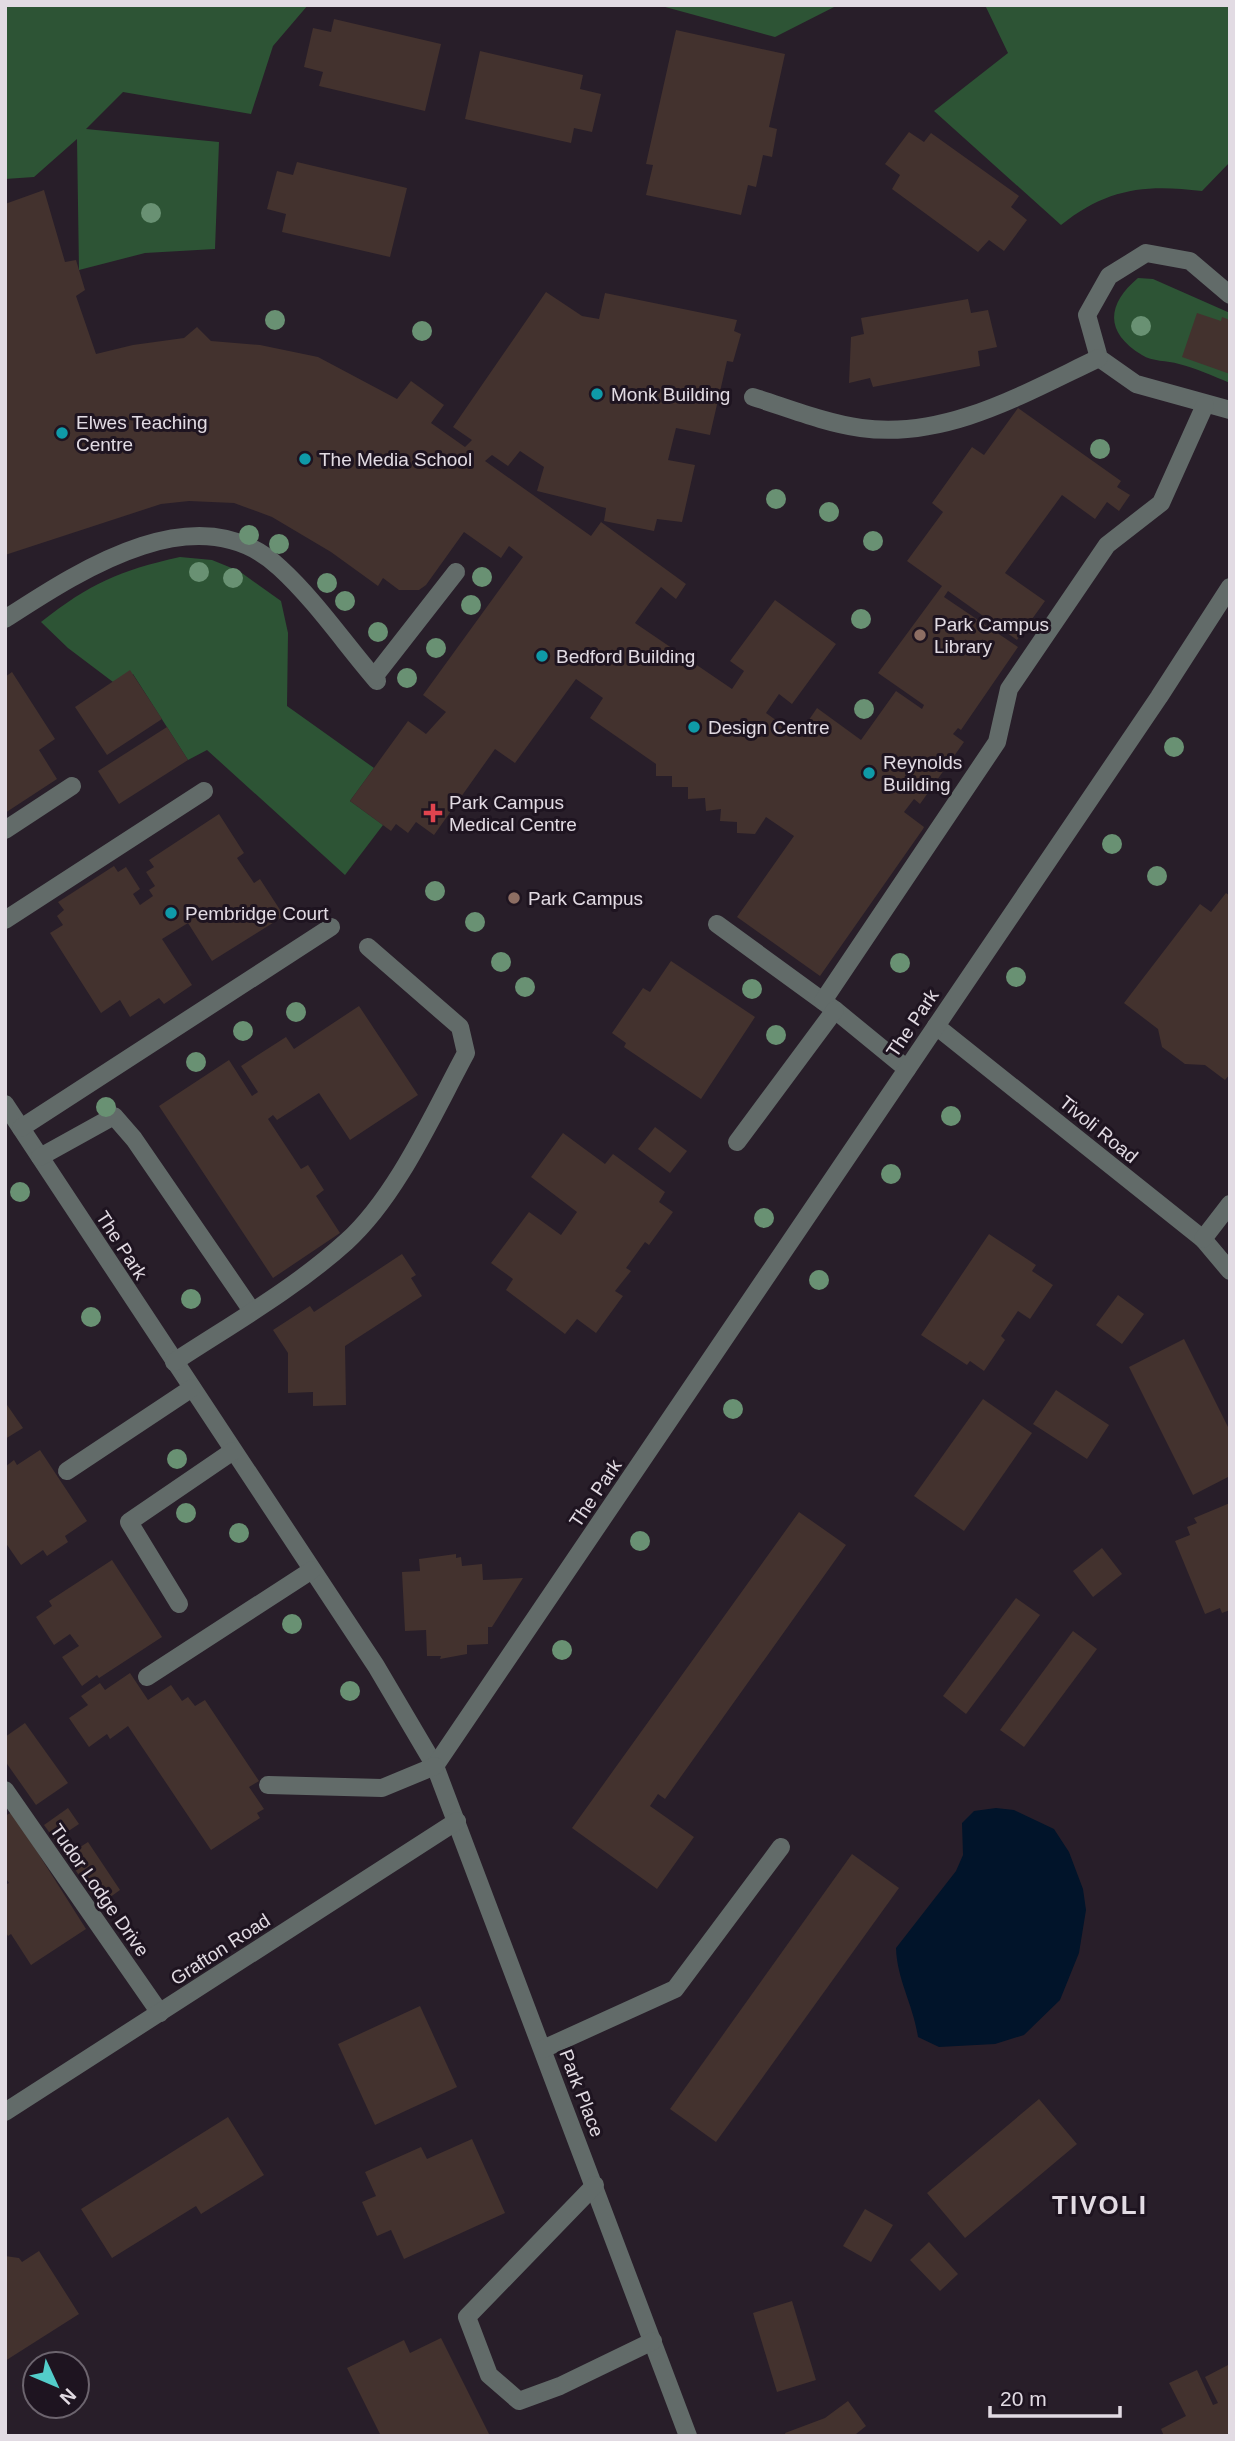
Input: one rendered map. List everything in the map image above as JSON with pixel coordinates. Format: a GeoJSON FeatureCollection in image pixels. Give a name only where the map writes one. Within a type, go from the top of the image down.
{"type":"FeatureCollection","features":[{"type":"Feature","properties":{"kind":"street"},"geometry":{"type":"LineString","coordinates":[[1230,295],[1190,261],[1146,253],[1109,276],[1087,315],[1099,358],[1136,384],[1230,410]]}},
{"type":"Feature","properties":{"kind":"street"},"geometry":{"type":"LineString","coordinates":[[753,397],[860,428],[911,430],[959,420],[1099,358]]}},
{"type":"Feature","properties":{"kind":"street"},"geometry":{"type":"LineString","coordinates":[[737,1142],[829,1005],[997,742],[1009,689],[1107,545],[1161,503],[1205,405]]}},
{"type":"Feature","properties":{"kind":"street"},"geometry":{"type":"LineString","coordinates":[[5,619],[72,575],[110,556],[165,540],[214,536],[250,546],[279,567],[376,679],[456,572]]}},
{"type":"Feature","properties":{"kind":"street","name":"The Park"},"geometry":{"type":"LineString","coordinates":[[5,1104],[376,1666],[435,1766],[1230,587]]}},
{"type":"Feature","properties":{"kind":"street"},"geometry":{"type":"LineString","coordinates":[[5,830],[72,786]]}},
{"type":"Feature","properties":{"kind":"street"},"geometry":{"type":"LineString","coordinates":[[5,920],[204,791]]}},
{"type":"Feature","properties":{"kind":"street"},"geometry":{"type":"LineString","coordinates":[[717,924],[829,1005],[907,1069]]}},
{"type":"Feature","properties":{"kind":"street"},"geometry":{"type":"LineString","coordinates":[[21,1128],[331,927]]}},
{"type":"Feature","properties":{"kind":"street"},"geometry":{"type":"LineString","coordinates":[[174,1362],[296,1283],[348,1241],[385,1195],[466,1053],[460,1027],[368,947]]}},
{"type":"Feature","properties":{"kind":"street","name":"Tivoli Road"},"geometry":{"type":"LineString","coordinates":[[936,1026],[1203,1238],[1230,1271]]}},
{"type":"Feature","properties":{"kind":"street"},"geometry":{"type":"LineString","coordinates":[[40,1157],[114,1115],[134,1139],[252,1311]]}},
{"type":"Feature","properties":{"kind":"street"},"geometry":{"type":"LineString","coordinates":[[1203,1238],[1230,1204]]}},
{"type":"Feature","properties":{"kind":"street"},"geometry":{"type":"LineString","coordinates":[[67,1471],[192,1388]]}},
{"type":"Feature","properties":{"kind":"street"},"geometry":{"type":"LineString","coordinates":[[179,1604],[129,1522],[233,1451]]}},
{"type":"Feature","properties":{"kind":"street"},"geometry":{"type":"LineString","coordinates":[[147,1677],[312,1570]]}},
{"type":"Feature","properties":{"kind":"street"},"geometry":{"type":"LineString","coordinates":[[268,1785],[382,1787],[435,1766]]}},
{"type":"Feature","properties":{"kind":"street","name":"Park Place"},"geometry":{"type":"LineString","coordinates":[[435,1766],[688,2436]]}},
{"type":"Feature","properties":{"kind":"street","name":"Tudor Lodge Drive"},"geometry":{"type":"LineString","coordinates":[[5,1790],[160,2013]]}},
{"type":"Feature","properties":{"kind":"street","name":"Grafton Road"},"geometry":{"type":"LineString","coordinates":[[5,2112],[457,1821]]}},
{"type":"Feature","properties":{"kind":"street"},"geometry":{"type":"LineString","coordinates":[[543,2049],[675,1989],[780,1847]]}},
{"type":"Feature","properties":{"kind":"street"},"geometry":{"type":"LineString","coordinates":[[595,2185],[467,2317],[489,2375],[519,2401],[560,2386],[653,2341]]}},
{"type":"Feature","properties":{"kind":"green space"},"geometry":{"type":"Polygon","coordinates":[[[5,5],[308,5],[273,46],[251,114],[123,92],[86,129],[219,142],[215,249],[145,253],[79,270],[77,139],[34,177],[5,179],[5,5]]]}},
{"type":"Feature","properties":{"kind":"green space"},"geometry":{"type":"Polygon","coordinates":[[[658,5],[838,5],[775,37],[658,5]]]}},
{"type":"Feature","properties":{"kind":"green space"},"geometry":{"type":"Polygon","coordinates":[[[985,5],[1230,5],[1230,162],[1202,191],[1163,188],[1111,196],[1061,225],[934,111],[1008,53],[985,5]]]}},
{"type":"Feature","properties":{"kind":"green space"},"geometry":{"type":"Polygon","coordinates":[[[1138,278],[1153,279],[1230,313],[1230,383],[1185,366],[1146,357],[1121,337],[1114,318],[1116,308],[1120,298],[1138,278]]]}},
{"type":"Feature","properties":{"kind":"green space"},"geometry":{"type":"Polygon","coordinates":[[[180,557],[212,560],[239,571],[281,601],[288,633],[287,706],[374,768],[350,801],[383,825],[345,875],[207,750],[188,760],[133,674],[113,682],[68,648],[41,622],[75,597],[106,580],[180,557]]]}},
{"type":"Feature","properties":{"kind":"water"},"geometry":{"type":"Polygon","coordinates":[[[996,1808],[1014,1810],[1054,1829],[1069,1852],[1083,1889],[1086,1910],[1079,1953],[1060,2000],[1024,2035],[995,2044],[939,2047],[918,2037],[899,1971],[896,1948],[956,1871],[963,1855],[962,1823],[974,1811],[996,1808]]]}},
{"type":"Feature","properties":{"kind":"building"},"geometry":{"type":"Polygon","coordinates":[[[334,19],[441,44],[425,111],[319,86],[323,72],[304,67],[313,28],[331,32],[334,19]]]}},
{"type":"Feature","properties":{"kind":"building"},"geometry":{"type":"Polygon","coordinates":[[[676,30],[785,54],[769,127],[777,129],[772,157],[763,155],[756,187],[748,185],[741,215],[646,195],[653,165],[646,164],[676,30]]]}},
{"type":"Feature","properties":{"kind":"building"},"geometry":{"type":"Polygon","coordinates":[[[480,51],[583,75],[580,89],[601,94],[592,132],[574,128],[571,143],[465,119],[480,51]]]}},
{"type":"Feature","properties":{"kind":"building"},"geometry":{"type":"Polygon","coordinates":[[[909,132],[924,142],[931,133],[1019,196],[1011,207],[1027,220],[1004,251],[989,240],[978,252],[892,189],[900,175],[885,164],[909,132]]]}},
{"type":"Feature","properties":{"kind":"building"},"geometry":{"type":"Polygon","coordinates":[[[297,162],[407,188],[390,257],[282,232],[286,214],[267,209],[277,171],[293,175],[297,162]]]}},
{"type":"Feature","properties":{"kind":"building"},"geometry":{"type":"Polygon","coordinates":[[[44,190],[65,262],[76,260],[85,290],[76,296],[96,354],[133,345],[184,338],[197,327],[211,341],[260,345],[318,357],[397,399],[411,381],[444,405],[431,423],[465,447],[472,440],[453,427],[546,292],[582,316],[599,319],[605,293],[737,320],[734,331],[741,334],[733,362],[727,361],[710,435],[676,428],[668,460],[695,465],[682,522],[657,519],[654,531],[604,521],[606,508],[537,491],[544,467],[520,451],[508,466],[492,455],[485,461],[591,536],[601,522],[686,584],[676,599],[661,587],[635,623],[732,689],[744,671],[730,661],[775,600],[836,644],[792,704],[779,694],[766,713],[798,736],[817,708],[861,740],[896,691],[922,709],[924,705],[878,673],[942,586],[907,561],[943,512],[932,503],[972,447],[984,455],[1018,408],[1121,481],[1117,487],[1130,495],[1119,511],[1107,502],[1095,519],[1062,495],[1005,573],[1045,601],[1017,640],[948,591],[944,597],[1018,647],[961,730],[958,728],[953,734],[964,742],[920,804],[914,799],[904,812],[924,827],[923,829],[820,976],[737,917],[794,836],[766,817],[755,834],[737,833],[737,822],[720,821],[721,809],[706,811],[705,798],[688,799],[688,787],[672,787],[672,776],[656,776],[656,764],[590,718],[603,698],[576,679],[515,763],[495,749],[434,835],[416,822],[408,833],[396,824],[391,831],[350,801],[408,721],[426,734],[446,712],[423,695],[523,557],[509,546],[501,558],[464,532],[426,585],[419,590],[399,590],[383,578],[378,586],[331,552],[272,517],[234,503],[189,501],[161,504],[5,555],[5,204],[44,190]]]}},
{"type":"Feature","properties":{"kind":"building"},"geometry":{"type":"Polygon","coordinates":[[[968,299],[971,313],[988,310],[997,347],[978,351],[980,366],[873,387],[870,378],[849,383],[851,337],[864,334],[861,318],[968,299]]]}},
{"type":"Feature","properties":{"kind":"building"},"geometry":{"type":"Polygon","coordinates":[[[1197,313],[1221,321],[1222,317],[1230,320],[1230,374],[1182,357],[1197,313]]]}},
{"type":"Feature","properties":{"kind":"building"},"geometry":{"type":"Polygon","coordinates":[[[130,670],[162,719],[107,755],[75,707],[130,670]]]}},
{"type":"Feature","properties":{"kind":"building"},"geometry":{"type":"Polygon","coordinates":[[[12,672],[55,739],[39,750],[57,779],[5,813],[5,677],[12,672]]]}},
{"type":"Feature","properties":{"kind":"building"},"geometry":{"type":"Polygon","coordinates":[[[167,727],[188,760],[119,804],[98,771],[167,727]]]}},
{"type":"Feature","properties":{"kind":"building","name":"Pembridge Court"},"geometry":{"type":"Polygon","coordinates":[[[219,814],[244,853],[237,858],[254,883],[260,879],[284,916],[212,961],[188,923],[162,939],[192,985],[164,1004],[159,998],[130,1017],[120,1000],[101,1013],[50,933],[63,925],[57,916],[64,910],[58,902],[114,866],[118,872],[126,867],[140,889],[133,894],[140,905],[153,896],[149,890],[155,886],[146,872],[154,867],[149,860],[219,814]]]}},
{"type":"Feature","properties":{"kind":"building"},"geometry":{"type":"Polygon","coordinates":[[[1226,893],[1230,896],[1230,1074],[1225,1080],[1205,1065],[1185,1064],[1162,1047],[1158,1029],[1124,1003],[1200,904],[1211,912],[1226,893]]]}},
{"type":"Feature","properties":{"kind":"building"},"geometry":{"type":"Polygon","coordinates":[[[671,961],[755,1017],[701,1099],[624,1047],[626,1043],[612,1033],[643,988],[650,992],[671,961]]]}},
{"type":"Feature","properties":{"kind":"building"},"geometry":{"type":"Polygon","coordinates":[[[359,1006],[418,1095],[350,1140],[319,1093],[277,1120],[273,1115],[268,1119],[301,1169],[308,1165],[324,1190],[316,1196],[340,1233],[273,1278],[159,1106],[229,1060],[252,1096],[258,1092],[241,1066],[286,1037],[294,1049],[359,1006]]]}},
{"type":"Feature","properties":{"kind":"building"},"geometry":{"type":"Polygon","coordinates":[[[655,1127],[687,1151],[670,1173],[638,1149],[655,1127]]]}},
{"type":"Feature","properties":{"kind":"building"},"geometry":{"type":"Polygon","coordinates":[[[563,1133],[605,1164],[613,1154],[665,1192],[659,1202],[673,1212],[649,1245],[645,1242],[626,1268],[631,1271],[615,1291],[623,1296],[596,1333],[577,1319],[565,1334],[506,1290],[513,1279],[491,1263],[529,1212],[561,1235],[577,1212],[531,1177],[563,1133]]]}},
{"type":"Feature","properties":{"kind":"building"},"geometry":{"type":"Polygon","coordinates":[[[989,1234],[1036,1265],[1032,1271],[1053,1285],[1030,1319],[1018,1311],[1001,1336],[1005,1340],[984,1371],[970,1361],[967,1365],[921,1335],[989,1234]]]}},
{"type":"Feature","properties":{"kind":"building"},"geometry":{"type":"Polygon","coordinates":[[[402,1254],[416,1275],[411,1278],[422,1296],[345,1346],[346,1405],[313,1406],[313,1392],[288,1393],[288,1353],[273,1330],[310,1306],[314,1312],[402,1254]]]}},
{"type":"Feature","properties":{"kind":"building"},"geometry":{"type":"Polygon","coordinates":[[[1118,1295],[1144,1314],[1122,1344],[1096,1325],[1118,1295]]]}},
{"type":"Feature","properties":{"kind":"building"},"geometry":{"type":"Polygon","coordinates":[[[1184,1339],[1230,1431],[1230,1476],[1193,1495],[1129,1367],[1184,1339]]]}},
{"type":"Feature","properties":{"kind":"building"},"geometry":{"type":"Polygon","coordinates":[[[1056,1390],[1109,1425],[1087,1459],[1033,1424],[1056,1390]]]}},
{"type":"Feature","properties":{"kind":"building"},"geometry":{"type":"Polygon","coordinates":[[[983,1399],[1032,1433],[964,1531],[914,1496],[983,1399]]]}},
{"type":"Feature","properties":{"kind":"building"},"geometry":{"type":"Polygon","coordinates":[[[5,1402],[23,1428],[5,1439],[5,1402]]]}},
{"type":"Feature","properties":{"kind":"building"},"geometry":{"type":"Polygon","coordinates":[[[40,1450],[87,1521],[65,1536],[68,1542],[47,1556],[43,1550],[21,1565],[5,1542],[5,1467],[14,1460],[17,1465],[40,1450]]]}},
{"type":"Feature","properties":{"kind":"building"},"geometry":{"type":"Polygon","coordinates":[[[1230,1503],[1230,1610],[1222,1613],[1220,1608],[1205,1614],[1175,1541],[1190,1535],[1187,1527],[1197,1523],[1194,1518],[1230,1503]]]}},
{"type":"Feature","properties":{"kind":"building"},"geometry":{"type":"Polygon","coordinates":[[[799,1512],[846,1545],[665,1799],[658,1794],[650,1806],[694,1837],[657,1889],[572,1828],[799,1512]]]}},
{"type":"Feature","properties":{"kind":"building"},"geometry":{"type":"Polygon","coordinates":[[[1102,1548],[1122,1574],[1093,1597],[1073,1571],[1102,1548]]]}},
{"type":"Feature","properties":{"kind":"building"},"geometry":{"type":"Polygon","coordinates":[[[456,1554],[456,1558],[461,1557],[462,1566],[482,1564],[483,1580],[523,1578],[492,1627],[488,1627],[488,1644],[467,1645],[467,1654],[440,1659],[441,1656],[427,1656],[426,1630],[405,1631],[402,1572],[420,1571],[419,1559],[456,1554]]]}},
{"type":"Feature","properties":{"kind":"building"},"geometry":{"type":"Polygon","coordinates":[[[112,1560],[162,1637],[82,1686],[62,1657],[79,1646],[70,1634],[54,1645],[36,1617],[52,1606],[49,1601],[112,1560]]]}},
{"type":"Feature","properties":{"kind":"building"},"geometry":{"type":"Polygon","coordinates":[[[1016,1598],[1040,1615],[966,1714],[943,1696],[1016,1598]]]}},
{"type":"Feature","properties":{"kind":"building"},"geometry":{"type":"Polygon","coordinates":[[[1073,1631],[1097,1649],[1024,1747],[1000,1730],[1073,1631]]]}},
{"type":"Feature","properties":{"kind":"building"},"geometry":{"type":"Polygon","coordinates":[[[130,1673],[148,1700],[171,1685],[182,1701],[188,1697],[195,1706],[205,1700],[259,1781],[249,1787],[264,1809],[257,1813],[260,1818],[211,1850],[128,1726],[110,1739],[107,1734],[89,1747],[69,1718],[88,1705],[81,1696],[100,1683],[105,1690],[130,1673]]]}},
{"type":"Feature","properties":{"kind":"building"},"geometry":{"type":"Polygon","coordinates":[[[25,1723],[68,1783],[36,1805],[5,1761],[5,1737],[25,1723]]]}},
{"type":"Feature","properties":{"kind":"building"},"geometry":{"type":"Polygon","coordinates":[[[68,1808],[79,1824],[55,1840],[44,1825],[68,1808]]]}},
{"type":"Feature","properties":{"kind":"building"},"geometry":{"type":"Polygon","coordinates":[[[12,1812],[86,1929],[31,1965],[11,1934],[8,1936],[5,1931],[5,1885],[9,1883],[5,1877],[5,1816],[12,1812]]]}},
{"type":"Feature","properties":{"kind":"building"},"geometry":{"type":"Polygon","coordinates":[[[88,1842],[120,1890],[99,1905],[66,1856],[88,1842]]]}},
{"type":"Feature","properties":{"kind":"building"},"geometry":{"type":"Polygon","coordinates":[[[852,1854],[899,1888],[716,2142],[670,2109],[852,1854]]]}},
{"type":"Feature","properties":{"kind":"building"},"geometry":{"type":"Polygon","coordinates":[[[420,2006],[457,2087],[375,2125],[338,2044],[420,2006]]]}},
{"type":"Feature","properties":{"kind":"building"},"geometry":{"type":"Polygon","coordinates":[[[1039,2099],[1077,2144],[965,2238],[927,2193],[1039,2099]]]}},
{"type":"Feature","properties":{"kind":"building"},"geometry":{"type":"Polygon","coordinates":[[[228,2117],[264,2175],[201,2214],[196,2206],[112,2258],[81,2209],[228,2117]]]}},
{"type":"Feature","properties":{"kind":"building"},"geometry":{"type":"Polygon","coordinates":[[[472,2139],[505,2213],[404,2259],[391,2230],[377,2236],[362,2202],[376,2196],[365,2172],[421,2147],[427,2159],[472,2139]]]}},
{"type":"Feature","properties":{"kind":"building"},"geometry":{"type":"Polygon","coordinates":[[[865,2209],[893,2225],[871,2262],[843,2246],[865,2209]]]}},
{"type":"Feature","properties":{"kind":"building"},"geometry":{"type":"Polygon","coordinates":[[[929,2242],[958,2274],[940,2291],[910,2260],[929,2242]]]}},
{"type":"Feature","properties":{"kind":"building"},"geometry":{"type":"Polygon","coordinates":[[[39,2251],[79,2314],[5,2361],[5,2256],[19,2258],[22,2262],[39,2251]]]}},
{"type":"Feature","properties":{"kind":"building"},"geometry":{"type":"Polygon","coordinates":[[[792,2301],[816,2380],[777,2392],[753,2313],[792,2301]]]}},
{"type":"Feature","properties":{"kind":"building"},"geometry":{"type":"Polygon","coordinates":[[[441,2338],[490,2436],[381,2436],[347,2368],[404,2340],[410,2353],[441,2338]]]}},
{"type":"Feature","properties":{"kind":"building"},"geometry":{"type":"Polygon","coordinates":[[[1230,2364],[1230,2436],[1164,2436],[1161,2429],[1186,2416],[1169,2383],[1197,2370],[1213,2405],[1218,2403],[1205,2377],[1230,2364]]]}},
{"type":"Feature","properties":{"kind":"building"},"geometry":{"type":"Polygon","coordinates":[[[848,2401],[866,2426],[857,2436],[786,2436],[785,2433],[825,2418],[848,2401]]]}},
{"type":"Feature","properties":{"kind":"place","name":"Monk Building"},"geometry":{"type":"Point","coordinates":[597,394]}},
{"type":"Feature","properties":{"kind":"place","name":"Elwes Teaching Centre"},"geometry":{"type":"Point","coordinates":[62,433]}},
{"type":"Feature","properties":{"kind":"place","name":"The Media School"},"geometry":{"type":"Point","coordinates":[305,459]}},
{"type":"Feature","properties":{"kind":"place","name":"Park Campus Library"},"geometry":{"type":"Point","coordinates":[920,635]}},
{"type":"Feature","properties":{"kind":"place","name":"Bedford Building"},"geometry":{"type":"Point","coordinates":[542,656]}},
{"type":"Feature","properties":{"kind":"place","name":"Design Centre"},"geometry":{"type":"Point","coordinates":[694,727]}},
{"type":"Feature","properties":{"kind":"place","name":"Reynolds Building"},"geometry":{"type":"Point","coordinates":[869,773]}},
{"type":"Feature","properties":{"kind":"place","name":"Park Campus Medical Centre"},"geometry":{"type":"Point","coordinates":[433,813]}},
{"type":"Feature","properties":{"kind":"place","name":"Park Campus"},"geometry":{"type":"Point","coordinates":[514,898]}},
{"type":"Feature","properties":{"kind":"place","name":"Pembridge Court"},"geometry":{"type":"Point","coordinates":[171,913]}},
{"type":"Feature","properties":{"kind":"district","name":"TIVOLI"},"geometry":{"type":"Point","coordinates":[1100,2205]}}]}
